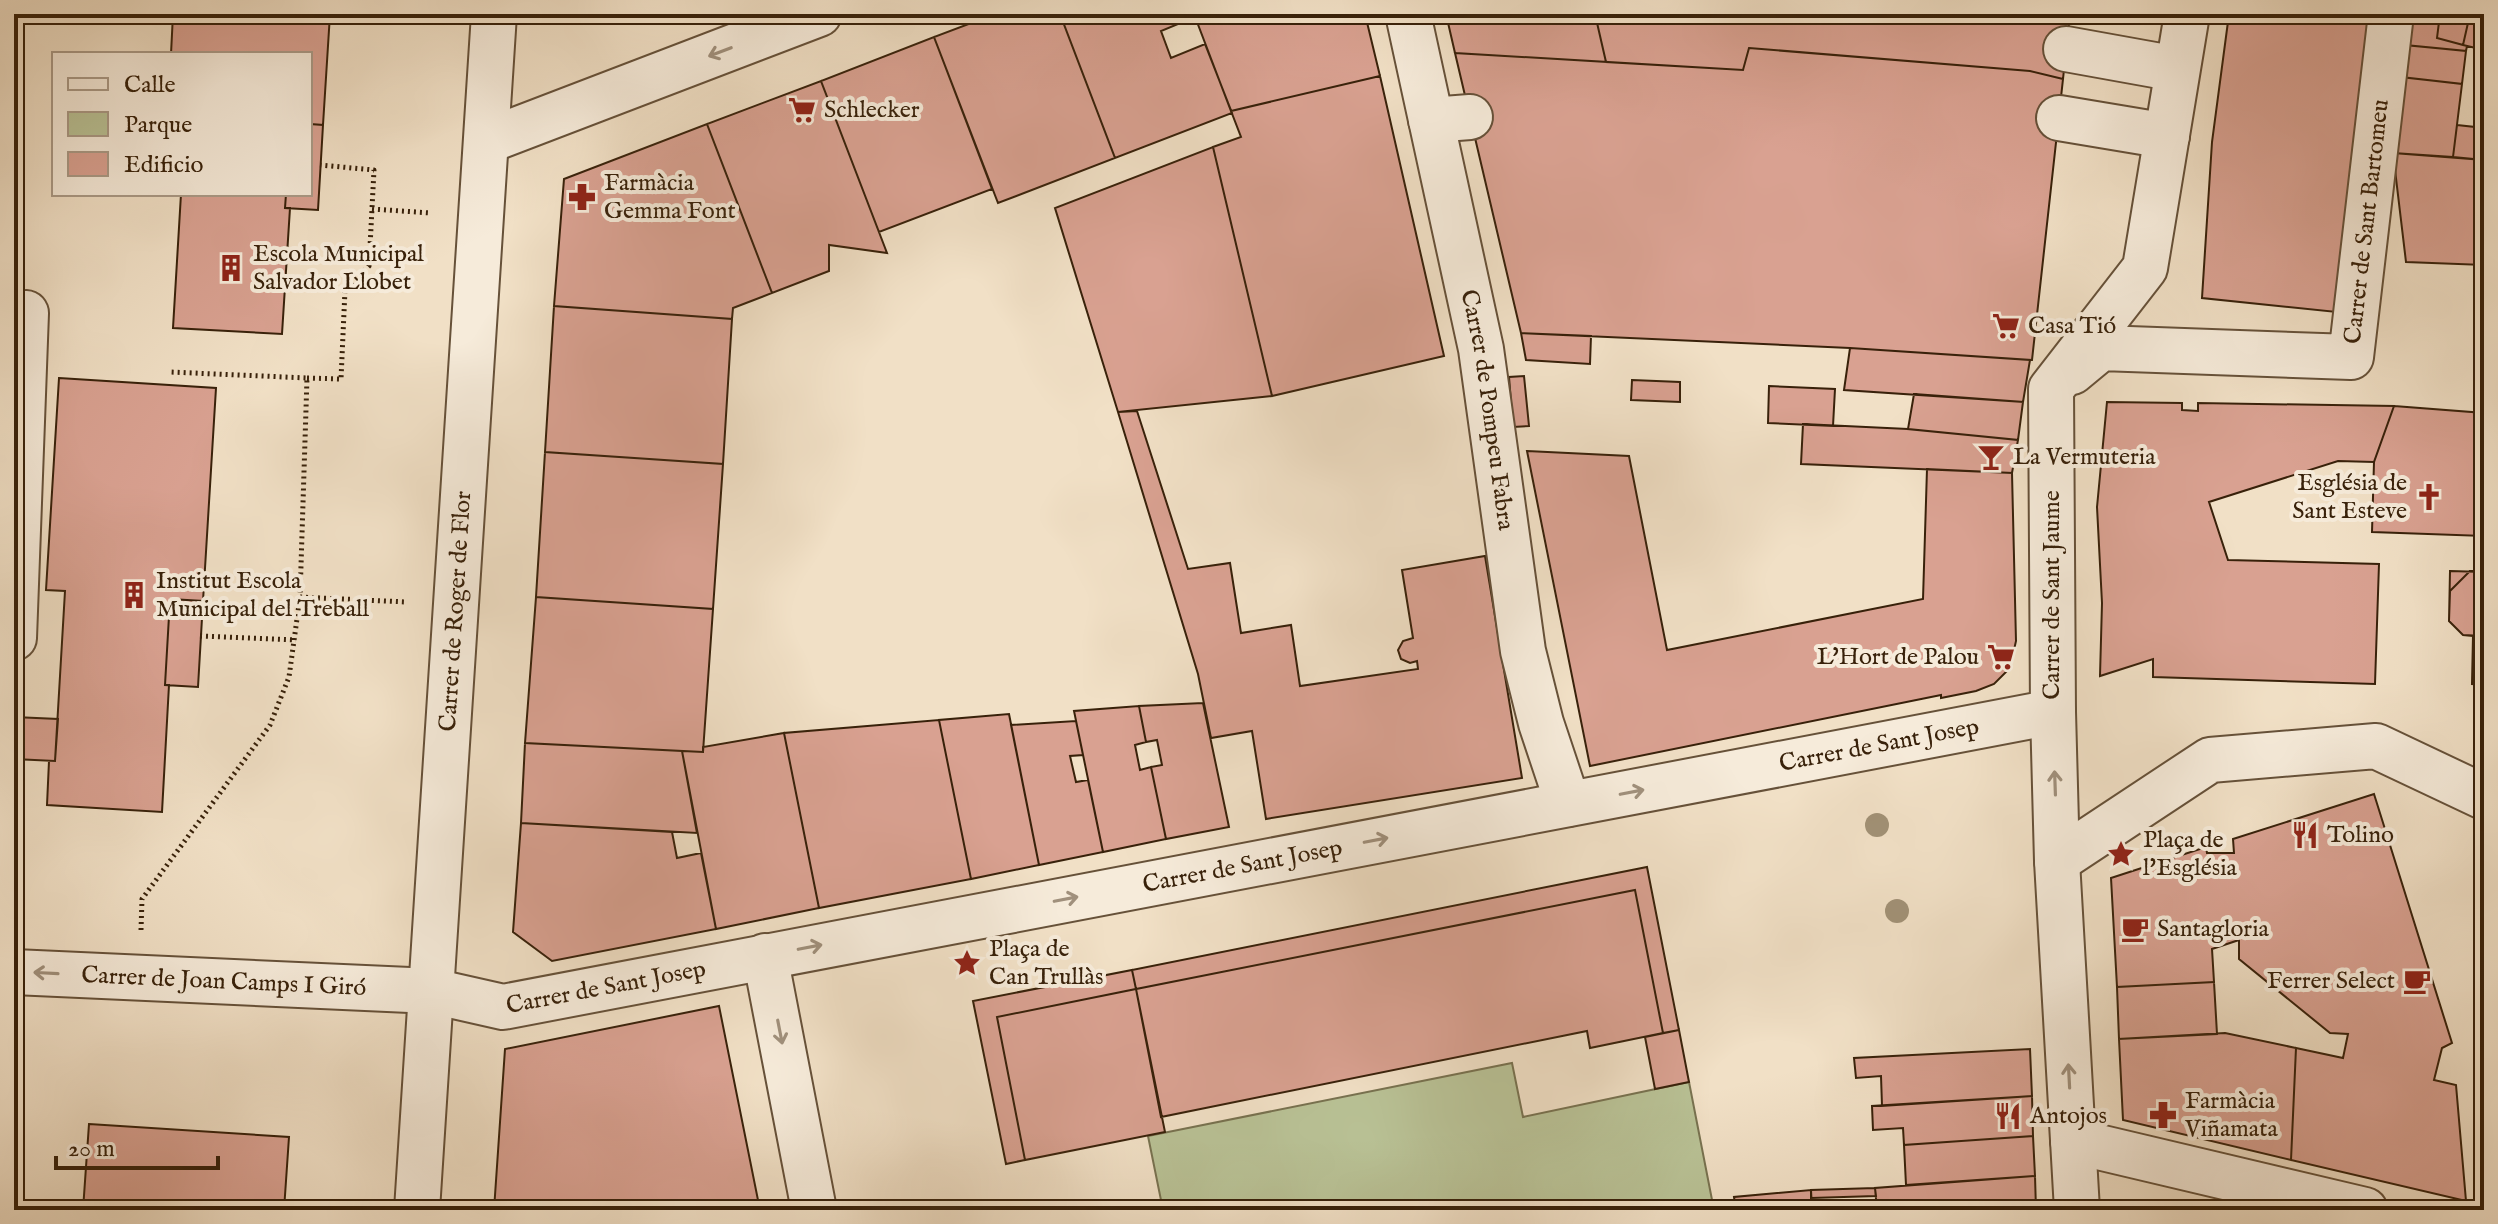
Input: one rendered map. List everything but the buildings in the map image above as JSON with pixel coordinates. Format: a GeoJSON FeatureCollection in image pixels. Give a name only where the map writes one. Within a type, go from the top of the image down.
{"type":"FeatureCollection","features":[{"type":"Feature","properties":{"kind":"street","name":"Carrer de Roger de Flor"},"geometry":{"type":"LineString","coordinates":[[417,1210],[494,14]]}},
{"type":"Feature","properties":{"kind":"street"},"geometry":{"type":"LineString","coordinates":[[487,141],[819,14]]}},
{"type":"Feature","properties":{"kind":"street","name":"Carrer de Pompeu Fabra"},"geometry":{"type":"LineString","coordinates":[[1408,14],[1450,119],[1523,651],[1541,723],[1568,804]]}},
{"type":"Feature","properties":{"kind":"street"},"geometry":{"type":"LineString","coordinates":[[2051,389],[2145,268],[2187,14]]}},
{"type":"Feature","properties":{"kind":"street","name":"Carrer de Sant Bartomeu"},"geometry":{"type":"LineString","coordinates":[[2051,389],[2101,348],[2351,357],[2391,14]]}},
{"type":"Feature","properties":{"kind":"street"},"geometry":{"type":"LineString","coordinates":[[2066,49],[2177,69]]}},
{"type":"Feature","properties":{"kind":"street"},"geometry":{"type":"LineString","coordinates":[[2059,118],[2167,136]]}},
{"type":"Feature","properties":{"kind":"street"},"geometry":{"type":"LineString","coordinates":[[14,638],[26,313]]}},
{"type":"Feature","properties":{"kind":"street","name":"Carrer de Sant Jaume"},"geometry":{"type":"LineString","coordinates":[[2051,389],[2057,861],[2077,1210]]}},
{"type":"Feature","properties":{"kind":"street","name":"Carrer de Sant Josep"},"geometry":{"type":"LineString","coordinates":[[432,991],[503,1007],[2053,712]]}},
{"type":"Feature","properties":{"kind":"street"},"geometry":{"type":"LineString","coordinates":[[2057,861],[2210,760],[2376,746],[2484,797]]}},
{"type":"Feature","properties":{"kind":"street"},"geometry":{"type":"LineString","coordinates":[[765,956],[814,1210]]}},
{"type":"Feature","properties":{"kind":"street","name":"Carrer de Joan Camps I Giró"},"geometry":{"type":"LineString","coordinates":[[14,972],[432,991]]}},
{"type":"Feature","properties":{"kind":"street"},"geometry":{"type":"LineString","coordinates":[[2073,1141],[2365,1210]]}},
{"type":"Feature","properties":{"kind":"path"},"geometry":{"type":"LineString","coordinates":[[170,372],[341,379],[345,290],[369,266],[374,170],[320,165]]}},
{"type":"Feature","properties":{"kind":"path"},"geometry":{"type":"LineString","coordinates":[[138,977],[142,899],[270,725],[289,677],[300,597],[307,378]]}},
{"type":"Feature","properties":{"kind":"path"},"geometry":{"type":"LineString","coordinates":[[300,597],[457,604]]}},
{"type":"Feature","properties":{"kind":"path"},"geometry":{"type":"LineString","coordinates":[[200,636],[296,640]]}},
{"type":"Feature","properties":{"kind":"green space"},"geometry":{"type":"Polygon","coordinates":[[[1512,1063],[1523,1117],[1689,1082],[1714,1210],[1163,1210],[1148,1136],[1512,1063]]]}},
{"type":"Feature","properties":{"kind":"place","name":"Schlecker"},"geometry":{"type":"Point","coordinates":[802,110]}},
{"type":"Feature","properties":{"kind":"place","name":"Farmàcia Gemma Font"},"geometry":{"type":"Point","coordinates":[582,197]}},
{"type":"Feature","properties":{"kind":"place","name":"Escola Municipal Salvador Llobet"},"geometry":{"type":"Point","coordinates":[231,268]}},
{"type":"Feature","properties":{"kind":"place","name":"Casa Tió"},"geometry":{"type":"Point","coordinates":[2006,326]}},
{"type":"Feature","properties":{"kind":"place","name":"La Vermuteria"},"geometry":{"type":"Point","coordinates":[1991,457]}},
{"type":"Feature","properties":{"kind":"place","name":"Església de Sant Esteve"},"geometry":{"type":"Point","coordinates":[2429,497]}},
{"type":"Feature","properties":{"kind":"place","name":"Institut Escola Municipal del Treball"},"geometry":{"type":"Point","coordinates":[134,595]}},
{"type":"Feature","properties":{"kind":"place","name":"L'Hort de Palou"},"geometry":{"type":"Point","coordinates":[2001,657]}},
{"type":"Feature","properties":{"kind":"place","name":"Tolino"},"geometry":{"type":"Point","coordinates":[2305,835]}},
{"type":"Feature","properties":{"kind":"place","name":"Plaça de l'Església"},"geometry":{"type":"Point","coordinates":[2121,854]}},
{"type":"Feature","properties":{"kind":"place","name":"Santagloria"},"geometry":{"type":"Point","coordinates":[2135,929]}},
{"type":"Feature","properties":{"kind":"place","name":"Plaça de Can Trullàs"},"geometry":{"type":"Point","coordinates":[967,963]}},
{"type":"Feature","properties":{"kind":"place","name":"Ferrer Select"},"geometry":{"type":"Point","coordinates":[2417,981]}},
{"type":"Feature","properties":{"kind":"place","name":"Farmàcia Viñamata"},"geometry":{"type":"Point","coordinates":[2163,1115]}},
{"type":"Feature","properties":{"kind":"place","name":"Antojos"},"geometry":{"type":"Point","coordinates":[2008,1116]}}]}
